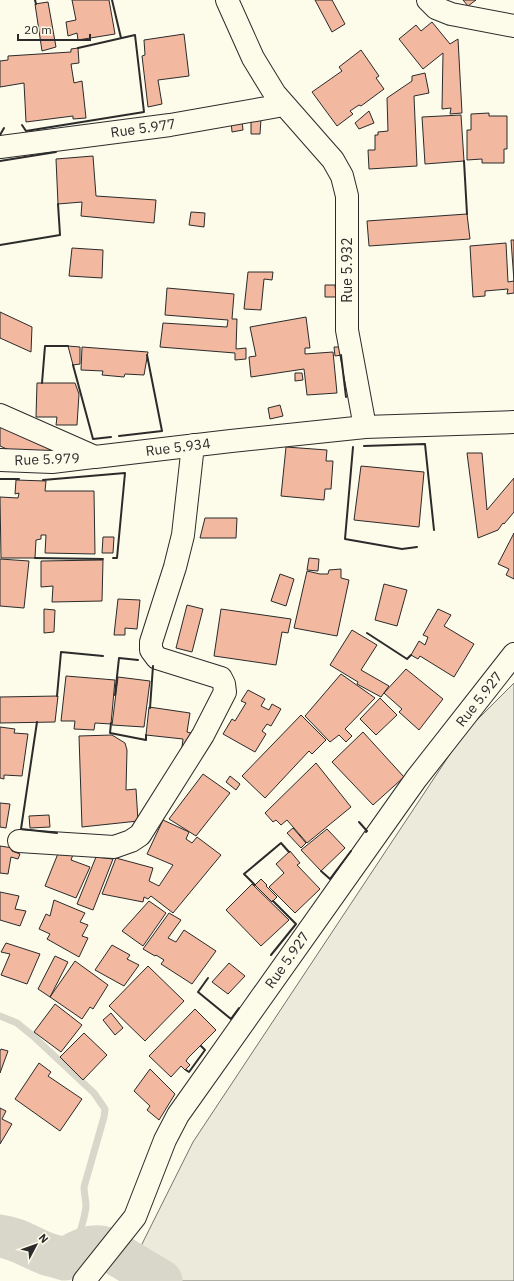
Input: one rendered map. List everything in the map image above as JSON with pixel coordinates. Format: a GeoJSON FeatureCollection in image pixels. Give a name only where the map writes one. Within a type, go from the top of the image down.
{"type":"FeatureCollection","features":[{"type":"Feature","properties":{"kind":"street","name":"Rue 5.932"},"geometry":{"type":"LineString","coordinates":[[227,0],[253,58],[275,94],[333,160],[342,176],[347,196],[347,330],[365,426]]}},
{"type":"Feature","properties":{"kind":"street"},"geometry":{"type":"LineString","coordinates":[[428,0],[436,8],[451,14],[514,26]]}},
{"type":"Feature","properties":{"kind":"street","name":"Rue 5.977"},"geometry":{"type":"LineString","coordinates":[[0,147],[170,125],[284,105]]}},
{"type":"Feature","properties":{"kind":"street"},"geometry":{"type":"LineString","coordinates":[[0,415],[94,457]]}},
{"type":"Feature","properties":{"kind":"street"},"geometry":{"type":"LineString","coordinates":[[365,426],[514,422]]}},
{"type":"Feature","properties":{"kind":"street","name":"Rue 5.934"},"geometry":{"type":"LineString","coordinates":[[94,457],[365,426]]}},
{"type":"Feature","properties":{"kind":"street"},"geometry":{"type":"LineString","coordinates":[[19,841],[114,847],[131,841],[140,835],[203,735],[225,692],[224,684],[221,678],[157,658],[151,650],[151,642],[175,567],[183,535],[193,445]]}},
{"type":"Feature","properties":{"kind":"street","name":"Rue 5.979"},"geometry":{"type":"LineString","coordinates":[[0,460],[52,462],[94,457]]}},
{"type":"Feature","properties":{"kind":"street","name":"Rue 5.927"},"geometry":{"type":"LineString","coordinates":[[88,1276],[135,1217],[165,1140],[178,1115],[416,779],[514,654]]}},
{"type":"Feature","properties":{"kind":"shaded area"},"geometry":{"type":"Polygon","coordinates":[[[514,683],[514,1281],[132,1281],[130,1275],[138,1252],[193,1142],[464,733],[514,683]]]}},
{"type":"Feature","properties":{"kind":"building"},"geometry":{"type":"Polygon","coordinates":[[[72,0],[109,0],[115,34],[78,40],[77,33],[68,36],[66,22],[76,20],[72,0]]]}},
{"type":"Feature","properties":{"kind":"building"},"geometry":{"type":"Polygon","coordinates":[[[315,0],[332,0],[345,24],[332,32],[315,0]]]}},
{"type":"Feature","properties":{"kind":"building"},"geometry":{"type":"Polygon","coordinates":[[[463,0],[476,0],[468,6],[463,0]]]}},
{"type":"Feature","properties":{"kind":"building"},"geometry":{"type":"Polygon","coordinates":[[[48,2],[56,47],[42,51],[35,4],[48,2]]]}},
{"type":"Feature","properties":{"kind":"building"},"geometry":{"type":"Polygon","coordinates":[[[432,22],[450,44],[458,39],[462,113],[450,114],[451,108],[442,109],[443,53],[423,69],[399,39],[416,25],[421,31],[432,22]]]}},
{"type":"Feature","properties":{"kind":"building"},"geometry":{"type":"Polygon","coordinates":[[[184,34],[189,76],[158,80],[162,104],[148,107],[142,56],[145,55],[144,40],[184,34]]]}},
{"type":"Feature","properties":{"kind":"building"},"geometry":{"type":"Polygon","coordinates":[[[78,48],[79,63],[71,64],[74,83],[82,81],[86,118],[73,119],[73,116],[26,122],[24,83],[0,87],[0,61],[8,60],[8,56],[71,52],[71,49],[78,48]]]}},
{"type":"Feature","properties":{"kind":"building"},"geometry":{"type":"Polygon","coordinates":[[[361,50],[379,76],[376,78],[384,89],[361,106],[359,105],[350,111],[353,114],[337,126],[312,92],[342,71],[339,67],[361,50]]]}},
{"type":"Feature","properties":{"kind":"building"},"geometry":{"type":"Polygon","coordinates":[[[425,73],[429,93],[414,96],[417,166],[369,169],[368,150],[375,150],[375,135],[378,135],[378,132],[388,131],[387,98],[412,81],[412,76],[425,73]]]}},
{"type":"Feature","properties":{"kind":"building"},"geometry":{"type":"Polygon","coordinates":[[[369,111],[374,123],[359,129],[355,123],[369,111]]]}},
{"type":"Feature","properties":{"kind":"building"},"geometry":{"type":"Polygon","coordinates":[[[489,113],[489,116],[507,116],[507,149],[504,149],[504,163],[482,163],[482,159],[467,160],[467,130],[471,130],[471,114],[489,113]]]}},
{"type":"Feature","properties":{"kind":"building"},"geometry":{"type":"Polygon","coordinates":[[[461,115],[464,161],[425,164],[422,117],[461,115]]]}},
{"type":"Feature","properties":{"kind":"building"},"geometry":{"type":"Polygon","coordinates":[[[251,119],[261,119],[260,134],[251,134],[251,119]]]}},
{"type":"Feature","properties":{"kind":"building"},"geometry":{"type":"Polygon","coordinates":[[[242,120],[243,130],[232,132],[231,121],[242,120]]]}},
{"type":"Feature","properties":{"kind":"building"},"geometry":{"type":"Polygon","coordinates":[[[93,156],[96,196],[156,200],[154,223],[81,216],[82,202],[58,204],[56,159],[93,156]]]}},
{"type":"Feature","properties":{"kind":"building"},"geometry":{"type":"Polygon","coordinates":[[[191,212],[205,213],[204,227],[189,225],[191,212]]]}},
{"type":"Feature","properties":{"kind":"building"},"geometry":{"type":"Polygon","coordinates":[[[467,214],[470,239],[369,246],[367,221],[467,214]]]}},
{"type":"Feature","properties":{"kind":"building"},"geometry":{"type":"Polygon","coordinates":[[[511,240],[514,240],[514,281],[511,240]]]}},
{"type":"Feature","properties":{"kind":"building"},"geometry":{"type":"Polygon","coordinates":[[[506,243],[508,282],[514,281],[514,293],[507,294],[508,289],[485,291],[485,296],[473,297],[470,246],[506,243]]]}},
{"type":"Feature","properties":{"kind":"building"},"geometry":{"type":"Polygon","coordinates":[[[72,248],[103,250],[102,278],[69,276],[72,248]]]}},
{"type":"Feature","properties":{"kind":"building"},"geometry":{"type":"Polygon","coordinates":[[[248,272],[273,272],[272,280],[264,279],[261,310],[244,309],[248,272]]]}},
{"type":"Feature","properties":{"kind":"building"},"geometry":{"type":"Polygon","coordinates":[[[325,285],[335,285],[336,297],[325,297],[325,285]]]}},
{"type":"Feature","properties":{"kind":"building"},"geometry":{"type":"Polygon","coordinates":[[[167,288],[234,294],[232,319],[237,319],[236,349],[246,348],[246,359],[235,360],[235,353],[160,347],[163,323],[227,327],[228,320],[165,315],[167,288]]]}},
{"type":"Feature","properties":{"kind":"building"},"geometry":{"type":"Polygon","coordinates":[[[0,312],[32,327],[31,352],[0,338],[0,312]]]}},
{"type":"Feature","properties":{"kind":"building"},"geometry":{"type":"Polygon","coordinates":[[[306,317],[310,348],[305,348],[305,354],[333,352],[337,393],[307,395],[304,369],[251,377],[249,357],[256,356],[250,327],[306,317]]]}},
{"type":"Feature","properties":{"kind":"building"},"geometry":{"type":"Polygon","coordinates":[[[68,346],[80,347],[80,364],[73,365],[68,346]]]}},
{"type":"Feature","properties":{"kind":"building"},"geometry":{"type":"Polygon","coordinates":[[[82,347],[148,352],[144,375],[125,374],[124,377],[102,375],[103,371],[81,370],[82,347]]]}},
{"type":"Feature","properties":{"kind":"building"},"geometry":{"type":"Polygon","coordinates":[[[334,347],[341,347],[342,355],[335,356],[334,347]]]}},
{"type":"Feature","properties":{"kind":"building"},"geometry":{"type":"Polygon","coordinates":[[[295,373],[302,373],[303,380],[295,381],[295,373]]]}},
{"type":"Feature","properties":{"kind":"building"},"geometry":{"type":"Polygon","coordinates":[[[37,383],[75,383],[79,394],[77,425],[56,425],[57,417],[36,417],[37,383]]]}},
{"type":"Feature","properties":{"kind":"building"},"geometry":{"type":"Polygon","coordinates":[[[280,405],[283,416],[270,419],[268,408],[280,405]]]}},
{"type":"Feature","properties":{"kind":"building"},"geometry":{"type":"Polygon","coordinates":[[[0,422],[52,445],[47,456],[9,450],[0,446],[0,422]]]}},
{"type":"Feature","properties":{"kind":"building"},"geometry":{"type":"Polygon","coordinates":[[[286,447],[327,450],[326,461],[333,461],[331,489],[325,489],[324,500],[281,496],[286,447]]]}},
{"type":"Feature","properties":{"kind":"building"},"geometry":{"type":"Polygon","coordinates":[[[467,453],[482,453],[487,510],[514,478],[514,512],[498,530],[478,538],[467,453]]]}},
{"type":"Feature","properties":{"kind":"building"},"geometry":{"type":"Polygon","coordinates":[[[361,466],[424,472],[419,527],[354,520],[361,466]]]}},
{"type":"Feature","properties":{"kind":"building"},"geometry":{"type":"Polygon","coordinates":[[[16,480],[46,481],[45,491],[94,491],[95,554],[45,553],[46,535],[41,535],[41,539],[36,540],[35,558],[1,558],[0,497],[18,498],[19,493],[15,494],[16,480]]]}},
{"type":"Feature","properties":{"kind":"building"},"geometry":{"type":"Polygon","coordinates":[[[205,518],[237,518],[236,538],[200,538],[205,518]]]}},
{"type":"Feature","properties":{"kind":"building"},"geometry":{"type":"Polygon","coordinates":[[[514,533],[514,579],[506,575],[509,569],[498,564],[514,533]]]}},
{"type":"Feature","properties":{"kind":"building"},"geometry":{"type":"Polygon","coordinates":[[[103,537],[114,537],[113,553],[102,553],[103,537]]]}},
{"type":"Feature","properties":{"kind":"building"},"geometry":{"type":"Polygon","coordinates":[[[309,558],[319,559],[318,571],[307,570],[309,558]]]}},
{"type":"Feature","properties":{"kind":"building"},"geometry":{"type":"Polygon","coordinates":[[[0,559],[29,561],[24,608],[0,606],[0,559]]]}},
{"type":"Feature","properties":{"kind":"building"},"geometry":{"type":"Polygon","coordinates":[[[103,560],[102,601],[52,602],[53,586],[41,587],[41,561],[103,560]]]}},
{"type":"Feature","properties":{"kind":"building"},"geometry":{"type":"Polygon","coordinates":[[[341,569],[341,578],[349,580],[337,636],[294,628],[307,571],[328,574],[329,570],[341,569]]]}},
{"type":"Feature","properties":{"kind":"building"},"geometry":{"type":"Polygon","coordinates":[[[280,574],[294,579],[286,606],[271,601],[280,574]]]}},
{"type":"Feature","properties":{"kind":"building"},"geometry":{"type":"Polygon","coordinates":[[[384,584],[407,590],[397,626],[375,620],[384,584]]]}},
{"type":"Feature","properties":{"kind":"building"},"geometry":{"type":"Polygon","coordinates":[[[118,599],[140,600],[137,629],[125,628],[125,635],[114,635],[118,599]]]}},
{"type":"Feature","properties":{"kind":"building"},"geometry":{"type":"Polygon","coordinates":[[[187,605],[203,609],[192,652],[176,648],[187,605]]]}},
{"type":"Feature","properties":{"kind":"building"},"geometry":{"type":"Polygon","coordinates":[[[44,609],[55,610],[54,632],[44,633],[44,609]]]}},
{"type":"Feature","properties":{"kind":"building"},"geometry":{"type":"Polygon","coordinates":[[[221,609],[291,619],[288,633],[282,632],[276,665],[214,656],[221,609]]]}},
{"type":"Feature","properties":{"kind":"building"},"geometry":{"type":"Polygon","coordinates":[[[438,609],[451,615],[444,626],[474,644],[454,677],[420,656],[418,659],[411,655],[419,641],[425,645],[428,637],[423,635],[438,609]]]}},
{"type":"Feature","properties":{"kind":"building"},"geometry":{"type":"Polygon","coordinates":[[[352,630],[377,645],[361,670],[389,686],[381,697],[357,684],[358,682],[330,665],[352,630]]]}},
{"type":"Feature","properties":{"kind":"building"},"geometry":{"type":"Polygon","coordinates":[[[406,669],[443,699],[419,730],[399,712],[402,709],[384,693],[406,669]]]}},
{"type":"Feature","properties":{"kind":"building"},"geometry":{"type":"Polygon","coordinates":[[[341,674],[375,698],[345,729],[352,736],[346,742],[339,735],[330,742],[305,716],[341,674]]]}},
{"type":"Feature","properties":{"kind":"building"},"geometry":{"type":"Polygon","coordinates":[[[66,676],[115,680],[111,724],[95,723],[94,730],[74,729],[75,721],[61,721],[66,676]]]}},
{"type":"Feature","properties":{"kind":"building"},"geometry":{"type":"Polygon","coordinates":[[[118,677],[150,681],[144,727],[112,725],[118,677]]]}},
{"type":"Feature","properties":{"kind":"building"},"geometry":{"type":"Polygon","coordinates":[[[248,690],[265,699],[261,706],[269,710],[272,704],[281,709],[271,726],[267,724],[262,731],[266,734],[255,752],[223,734],[232,719],[235,721],[246,703],[241,701],[248,690]]]}},
{"type":"Feature","properties":{"kind":"building"},"geometry":{"type":"Polygon","coordinates":[[[58,696],[55,722],[0,723],[0,697],[58,696]]]}},
{"type":"Feature","properties":{"kind":"building"},"geometry":{"type":"Polygon","coordinates":[[[380,698],[397,715],[376,735],[360,719],[380,698]]]}},
{"type":"Feature","properties":{"kind":"building"},"geometry":{"type":"Polygon","coordinates":[[[149,707],[190,713],[187,732],[195,734],[187,748],[182,747],[183,739],[146,735],[149,707]]]}},
{"type":"Feature","properties":{"kind":"building"},"geometry":{"type":"Polygon","coordinates":[[[301,715],[326,740],[312,754],[309,751],[265,798],[242,776],[301,715]]]}},
{"type":"Feature","properties":{"kind":"building"},"geometry":{"type":"Polygon","coordinates":[[[0,727],[15,729],[14,733],[28,734],[22,776],[4,775],[4,779],[0,778],[0,727]]]}},
{"type":"Feature","properties":{"kind":"building"},"geometry":{"type":"Polygon","coordinates":[[[363,732],[404,777],[373,805],[332,762],[363,732]]]}},
{"type":"Feature","properties":{"kind":"building"},"geometry":{"type":"Polygon","coordinates":[[[112,735],[125,743],[127,750],[126,790],[136,789],[138,821],[82,827],[79,736],[112,735]]]}},
{"type":"Feature","properties":{"kind":"building"},"geometry":{"type":"Polygon","coordinates":[[[316,763],[351,807],[307,843],[287,820],[281,825],[276,820],[273,822],[265,813],[316,763]]]}},
{"type":"Feature","properties":{"kind":"building"},"geometry":{"type":"Polygon","coordinates":[[[203,774],[230,793],[196,836],[169,819],[203,774]]]}},
{"type":"Feature","properties":{"kind":"building"},"geometry":{"type":"Polygon","coordinates":[[[230,776],[240,784],[236,790],[226,782],[230,776]]]}},
{"type":"Feature","properties":{"kind":"building"},"geometry":{"type":"Polygon","coordinates":[[[0,803],[10,804],[6,828],[0,827],[0,803]]]}},
{"type":"Feature","properties":{"kind":"building"},"geometry":{"type":"Polygon","coordinates":[[[49,815],[50,827],[30,828],[29,816],[49,815]]]}},
{"type":"Feature","properties":{"kind":"building"},"geometry":{"type":"Polygon","coordinates":[[[163,820],[189,832],[186,839],[192,843],[197,837],[221,855],[173,913],[151,896],[148,899],[144,897],[143,902],[102,894],[116,858],[153,868],[149,881],[159,886],[173,865],[147,854],[163,820]]]}},
{"type":"Feature","properties":{"kind":"building"},"geometry":{"type":"Polygon","coordinates":[[[293,828],[306,843],[301,848],[287,833],[293,828]]]}},
{"type":"Feature","properties":{"kind":"building"},"geometry":{"type":"Polygon","coordinates":[[[327,829],[345,848],[321,871],[301,850],[327,829]]]}},
{"type":"Feature","properties":{"kind":"building"},"geometry":{"type":"Polygon","coordinates":[[[0,846],[13,848],[12,851],[20,854],[18,859],[11,857],[8,874],[0,873],[0,846]]]}},
{"type":"Feature","properties":{"kind":"building"},"geometry":{"type":"Polygon","coordinates":[[[59,851],[74,852],[71,860],[90,867],[76,898],[45,886],[59,851]]]}},
{"type":"Feature","properties":{"kind":"building"},"geometry":{"type":"Polygon","coordinates":[[[290,851],[300,863],[297,865],[320,889],[295,913],[269,887],[284,873],[276,864],[290,851]]]}},
{"type":"Feature","properties":{"kind":"building"},"geometry":{"type":"Polygon","coordinates":[[[96,857],[113,859],[93,910],[77,904],[96,857]]]}},
{"type":"Feature","properties":{"kind":"building"},"geometry":{"type":"Polygon","coordinates":[[[261,879],[277,897],[272,902],[255,885],[261,879]]]}},
{"type":"Feature","properties":{"kind":"building"},"geometry":{"type":"Polygon","coordinates":[[[252,884],[289,920],[261,946],[226,910],[252,884]]]}},
{"type":"Feature","properties":{"kind":"building"},"geometry":{"type":"Polygon","coordinates":[[[0,892],[19,896],[15,909],[26,911],[20,926],[0,920],[0,892]]]}},
{"type":"Feature","properties":{"kind":"building"},"geometry":{"type":"Polygon","coordinates":[[[54,900],[85,913],[80,922],[88,925],[82,936],[88,938],[79,957],[47,939],[50,934],[39,929],[46,914],[50,916],[54,900]]]}},
{"type":"Feature","properties":{"kind":"building"},"geometry":{"type":"Polygon","coordinates":[[[149,901],[166,913],[143,946],[122,931],[149,901]]]}},
{"type":"Feature","properties":{"kind":"building"},"geometry":{"type":"Polygon","coordinates":[[[169,913],[181,920],[168,938],[176,942],[184,930],[216,951],[192,984],[161,964],[164,960],[143,949],[169,913]]]}},
{"type":"Feature","properties":{"kind":"building"},"geometry":{"type":"Polygon","coordinates":[[[6,943],[40,954],[27,984],[1,975],[10,954],[1,952],[6,943]]]}},
{"type":"Feature","properties":{"kind":"building"},"geometry":{"type":"Polygon","coordinates":[[[112,945],[130,955],[127,959],[139,965],[124,986],[95,970],[112,945]]]}},
{"type":"Feature","properties":{"kind":"building"},"geometry":{"type":"Polygon","coordinates":[[[55,956],[68,962],[50,997],[38,989],[55,956]]]}},
{"type":"Feature","properties":{"kind":"building"},"geometry":{"type":"Polygon","coordinates":[[[75,961],[108,985],[93,1009],[90,1007],[82,1019],[50,997],[75,961]]]}},
{"type":"Feature","properties":{"kind":"building"},"geometry":{"type":"Polygon","coordinates":[[[229,963],[245,976],[228,994],[212,982],[229,963]]]}},
{"type":"Feature","properties":{"kind":"building"},"geometry":{"type":"Polygon","coordinates":[[[148,966],[184,1001],[145,1041],[109,1006],[148,966]]]}},
{"type":"Feature","properties":{"kind":"building"},"geometry":{"type":"Polygon","coordinates":[[[55,1004],[82,1025],[61,1052],[34,1032],[55,1004]]]}},
{"type":"Feature","properties":{"kind":"building"},"geometry":{"type":"Polygon","coordinates":[[[195,1009],[216,1030],[188,1058],[186,1061],[190,1065],[185,1070],[181,1066],[171,1077],[149,1056],[195,1009]]]}},
{"type":"Feature","properties":{"kind":"building"},"geometry":{"type":"Polygon","coordinates":[[[111,1013],[123,1028],[115,1035],[103,1020],[111,1013]]]}},
{"type":"Feature","properties":{"kind":"building"},"geometry":{"type":"Polygon","coordinates":[[[84,1033],[107,1055],[83,1080],[60,1057],[84,1033]]]}},
{"type":"Feature","properties":{"kind":"building"},"geometry":{"type":"Polygon","coordinates":[[[1,1049],[8,1051],[0,1073],[0,1051],[1,1049]]]}},
{"type":"Feature","properties":{"kind":"building"},"geometry":{"type":"Polygon","coordinates":[[[39,1063],[51,1072],[48,1076],[82,1099],[60,1131],[15,1099],[39,1063]]]}},
{"type":"Feature","properties":{"kind":"building"},"geometry":{"type":"Polygon","coordinates":[[[150,1069],[175,1094],[159,1120],[147,1110],[150,1106],[134,1091],[150,1069]]]}},
{"type":"Feature","properties":{"kind":"building"},"geometry":{"type":"Polygon","coordinates":[[[0,1108],[6,1111],[2,1119],[12,1124],[0,1144],[0,1108]]]}},
{"type":"Feature","properties":{"kind":"waterway"},"geometry":{"type":"LineString","coordinates":[[0,1016],[17,1023],[33,1036],[94,1093],[105,1109],[84,1187],[86,1206],[78,1247],[81,1250]]}},
{"type":"Feature","properties":{"kind":"waterway"},"geometry":{"type":"LineString","coordinates":[[0,1236],[12,1239],[47,1254],[65,1259],[79,1251],[89,1248],[106,1248],[161,1281]]}},
{"type":"Feature","properties":{"kind":"wall"},"geometry":{"type":"LineString","coordinates":[[35,0],[36,4]]}},
{"type":"Feature","properties":{"kind":"wall"},"geometry":{"type":"LineString","coordinates":[[112,0],[121,38]]}},
{"type":"Feature","properties":{"kind":"wall"},"geometry":{"type":"LineString","coordinates":[[22,125],[26,131],[144,112],[135,35],[78,48]]}},
{"type":"Feature","properties":{"kind":"wall"},"geometry":{"type":"LineString","coordinates":[[0,135],[4,128]]}},
{"type":"Feature","properties":{"kind":"wall"},"geometry":{"type":"LineString","coordinates":[[0,161],[56,152]]}},
{"type":"Feature","properties":{"kind":"wall"},"geometry":{"type":"LineString","coordinates":[[464,161],[467,214]]}},
{"type":"Feature","properties":{"kind":"wall"},"geometry":{"type":"LineString","coordinates":[[0,245],[60,235],[58,204]]}},
{"type":"Feature","properties":{"kind":"wall"},"geometry":{"type":"LineString","coordinates":[[42,383],[45,346],[68,346]]}},
{"type":"Feature","properties":{"kind":"wall"},"geometry":{"type":"LineString","coordinates":[[119,436],[162,431],[147,355]]}},
{"type":"Feature","properties":{"kind":"wall"},"geometry":{"type":"LineString","coordinates":[[341,355],[346,397]]}},
{"type":"Feature","properties":{"kind":"wall"},"geometry":{"type":"LineString","coordinates":[[73,365],[93,439],[111,437]]}},
{"type":"Feature","properties":{"kind":"wall"},"geometry":{"type":"LineString","coordinates":[[364,446],[425,444],[434,530]]}},
{"type":"Feature","properties":{"kind":"wall"},"geometry":{"type":"LineString","coordinates":[[353,447],[345,539],[402,549],[417,547]]}},
{"type":"Feature","properties":{"kind":"wall"},"geometry":{"type":"LineString","coordinates":[[43,480],[125,473],[117,558],[113,558]]}},
{"type":"Feature","properties":{"kind":"wall"},"geometry":{"type":"LineString","coordinates":[[0,479],[19,479]]}},
{"type":"Feature","properties":{"kind":"wall"},"geometry":{"type":"LineString","coordinates":[[35,558],[103,559]]}},
{"type":"Feature","properties":{"kind":"wall"},"geometry":{"type":"LineString","coordinates":[[367,633],[407,659],[411,655]]}},
{"type":"Feature","properties":{"kind":"wall"},"geometry":{"type":"LineString","coordinates":[[57,696],[61,652],[103,656]]}},
{"type":"Feature","properties":{"kind":"wall"},"geometry":{"type":"LineString","coordinates":[[115,695],[119,658],[138,660]]}},
{"type":"Feature","properties":{"kind":"wall"},"geometry":{"type":"LineString","coordinates":[[150,708],[153,666]]}},
{"type":"Feature","properties":{"kind":"wall"},"geometry":{"type":"LineString","coordinates":[[37,722],[21,829],[57,833]]}},
{"type":"Feature","properties":{"kind":"wall"},"geometry":{"type":"LineString","coordinates":[[111,723],[110,733],[146,740],[146,735]]}},
{"type":"Feature","properties":{"kind":"wall"},"geometry":{"type":"LineString","coordinates":[[359,822],[367,831],[366,832]]}},
{"type":"Feature","properties":{"kind":"wall"},"geometry":{"type":"LineString","coordinates":[[255,885],[244,874],[281,843],[289,852]]}},
{"type":"Feature","properties":{"kind":"wall"},"geometry":{"type":"LineString","coordinates":[[321,871],[330,879],[351,851]]}},
{"type":"Feature","properties":{"kind":"wall"},"geometry":{"type":"LineString","coordinates":[[271,955],[296,924],[273,901]]}},
{"type":"Feature","properties":{"kind":"wall"},"geometry":{"type":"LineString","coordinates":[[208,978],[198,992],[231,1019],[239,1008]]}},
{"type":"Feature","properties":{"kind":"wall"},"geometry":{"type":"LineString","coordinates":[[186,1070],[189,1072],[205,1050],[201,1046]]}}]}
